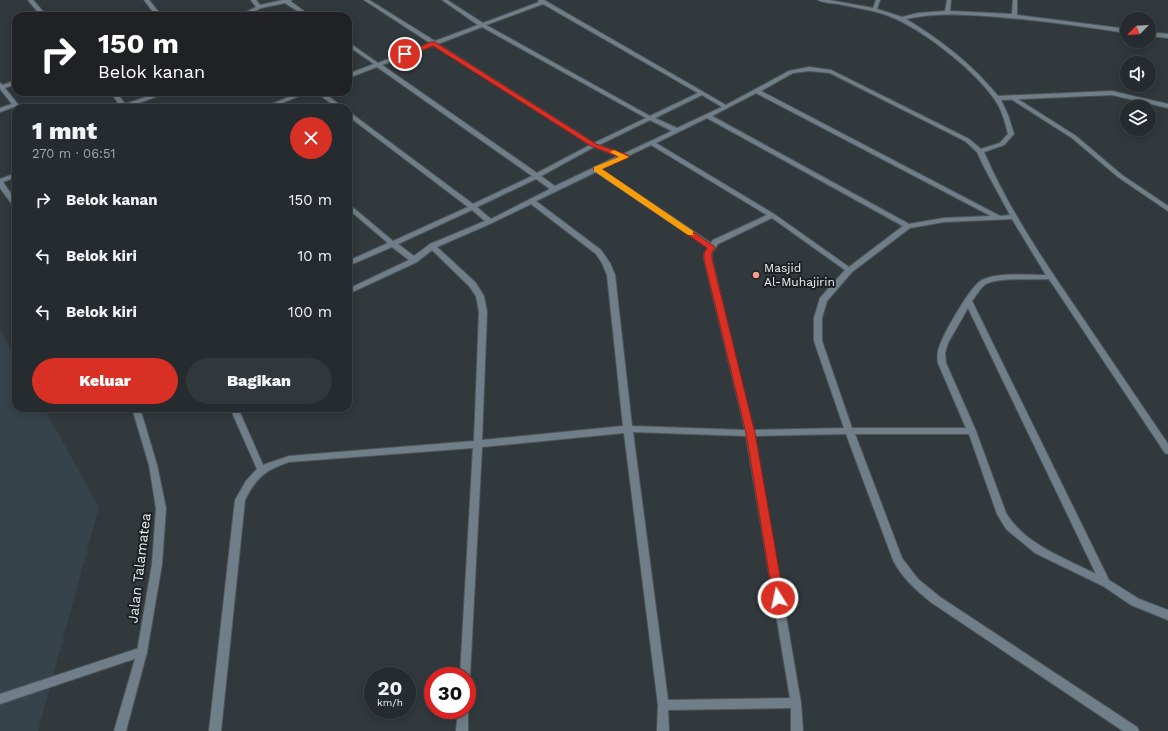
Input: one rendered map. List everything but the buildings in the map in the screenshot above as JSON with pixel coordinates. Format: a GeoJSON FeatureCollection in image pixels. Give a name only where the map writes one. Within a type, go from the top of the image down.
{"type":"FeatureCollection","features":[{"type":"Feature","properties":{"kind":"street"},"geometry":{"type":"LineString","coordinates":[[30,0],[40,12]]}},
{"type":"Feature","properties":{"kind":"street"},"geometry":{"type":"LineString","coordinates":[[146,0],[156,12]]}},
{"type":"Feature","properties":{"kind":"street"},"geometry":{"type":"LineString","coordinates":[[253,0],[259,7]]}},
{"type":"Feature","properties":{"kind":"street"},"geometry":{"type":"LineString","coordinates":[[366,0],[594,145],[625,157]]}},
{"type":"Feature","properties":{"kind":"street"},"geometry":{"type":"LineString","coordinates":[[444,0],[482,25],[650,118],[678,131]]}},
{"type":"Feature","properties":{"kind":"street"},"geometry":{"type":"LineString","coordinates":[[820,0],[875,9],[902,19],[956,58],[997,98],[1007,120],[1011,134],[1006,142],[998,147],[980,151]]}},
{"type":"Feature","properties":{"kind":"street"},"geometry":{"type":"LineString","coordinates":[[875,9],[878,0]]}},
{"type":"Feature","properties":{"kind":"street"},"geometry":{"type":"LineString","coordinates":[[947,12],[950,0]]}},
{"type":"Feature","properties":{"kind":"street"},"geometry":{"type":"LineString","coordinates":[[1014,16],[1015,0]]}},
{"type":"Feature","properties":{"kind":"street"},"geometry":{"type":"LineString","coordinates":[[249,12],[259,7],[288,1],[303,12]]}},
{"type":"Feature","properties":{"kind":"street"},"geometry":{"type":"LineString","coordinates":[[352,75],[542,1],[726,107]]}},
{"type":"Feature","properties":{"kind":"street"},"geometry":{"type":"LineString","coordinates":[[902,19],[918,15],[947,12],[1014,16],[1120,30]]}},
{"type":"Feature","properties":{"kind":"street"},"geometry":{"type":"LineString","coordinates":[[1156,35],[1168,36]]}},
{"type":"Feature","properties":{"kind":"street"},"geometry":{"type":"LineString","coordinates":[[352,47],[556,189]]}},
{"type":"Feature","properties":{"kind":"street"},"geometry":{"type":"LineString","coordinates":[[352,290],[414,260],[432,246],[490,222],[597,169],[625,157],[758,91],[791,72],[809,69],[831,72],[967,140],[980,151],[1014,217],[1051,277],[1168,451]]}},
{"type":"Feature","properties":{"kind":"street"},"geometry":{"type":"LineString","coordinates":[[12,83],[1,86],[15,104]]}},
{"type":"Feature","properties":{"kind":"street"},"geometry":{"type":"LineString","coordinates":[[758,91],[998,217]]}},
{"type":"Feature","properties":{"kind":"street"},"geometry":{"type":"LineString","coordinates":[[352,262],[473,207],[594,145],[702,93]]}},
{"type":"Feature","properties":{"kind":"street"},"geometry":{"type":"LineString","coordinates":[[997,98],[1112,93],[1168,106]]}},
{"type":"Feature","properties":{"kind":"street"},"geometry":{"type":"LineString","coordinates":[[116,96],[123,104]]}},
{"type":"Feature","properties":{"kind":"street"},"geometry":{"type":"LineString","coordinates":[[133,104],[156,96]]}},
{"type":"Feature","properties":{"kind":"street"},"geometry":{"type":"LineString","coordinates":[[275,104],[296,96]]}},
{"type":"Feature","properties":{"kind":"street"},"geometry":{"type":"LineString","coordinates":[[324,96],[336,104]]}},
{"type":"Feature","properties":{"kind":"street"},"geometry":{"type":"LineString","coordinates":[[1013,98],[1074,137],[1120,176],[1168,209]]}},
{"type":"Feature","properties":{"kind":"street"},"geometry":{"type":"LineString","coordinates":[[0,110],[12,107]]}},
{"type":"Feature","properties":{"kind":"street"},"geometry":{"type":"LineString","coordinates":[[352,116],[473,207],[490,222]]}},
{"type":"Feature","properties":{"kind":"street"},"geometry":{"type":"LineString","coordinates":[[708,116],[908,226]]}},
{"type":"Feature","properties":{"kind":"street"},"geometry":{"type":"LineString","coordinates":[[651,143],[772,215],[849,270]]}},
{"type":"Feature","properties":{"kind":"street"},"geometry":{"type":"LineString","coordinates":[[597,169],[711,247]]}},
{"type":"Feature","properties":{"kind":"street"},"geometry":{"type":"LineString","coordinates":[[12,177],[0,182],[12,198]]}},
{"type":"Feature","properties":{"kind":"street"},"geometry":{"type":"LineString","coordinates":[[532,202],[599,252],[611,275],[628,430],[663,705],[663,731]]}},
{"type":"Feature","properties":{"kind":"street"},"geometry":{"type":"LineString","coordinates":[[352,209],[414,260]]}},
{"type":"Feature","properties":{"kind":"street"},"geometry":{"type":"LineString","coordinates":[[772,215],[722,238],[711,247],[708,253],[708,259],[750,433],[796,703],[797,731]]}},
{"type":"Feature","properties":{"kind":"street"},"geometry":{"type":"LineString","coordinates":[[1014,217],[944,220],[908,226],[849,270],[823,300],[818,318],[818,341],[849,431],[898,560],[905,573],[916,585],[936,600],[1133,731]]}},
{"type":"Feature","properties":{"kind":"street"},"geometry":{"type":"LineString","coordinates":[[432,246],[472,284],[480,296],[483,312],[478,444],[466,667]]}},
{"type":"Feature","properties":{"kind":"street"},"geometry":{"type":"LineString","coordinates":[[1051,277],[996,278],[980,285],[968,301],[944,343],[941,353],[942,364],[972,431],[1002,514],[1009,526],[1038,550],[1106,583],[1136,602],[1168,615]]}},
{"type":"Feature","properties":{"kind":"street"},"geometry":{"type":"LineString","coordinates":[[968,301],[1106,583]]}},
{"type":"Feature","properties":{"kind":"street","name":"Jalan Talamatea"},"geometry":{"type":"LineString","coordinates":[[120,731],[142,652],[157,564],[161,508],[153,465],[137,412]]}},
{"type":"Feature","properties":{"kind":"street"},"geometry":{"type":"LineString","coordinates":[[236,412],[261,469]]}},
{"type":"Feature","properties":{"kind":"street"},"geometry":{"type":"LineString","coordinates":[[214,731],[240,500],[250,482],[261,469],[273,463],[289,459],[628,430],[750,433],[972,431]]}},
{"type":"Feature","properties":{"kind":"street"},"geometry":{"type":"LineString","coordinates":[[0,699],[142,652]]}},
{"type":"Feature","properties":{"kind":"street"},"geometry":{"type":"LineString","coordinates":[[663,705],[796,703]]}},
{"type":"Feature","properties":{"kind":"street"},"geometry":{"type":"LineString","coordinates":[[462,731],[463,719]]}},
{"type":"Feature","properties":{"kind":"shaded area"},"geometry":{"type":"Polygon","coordinates":[[[0,330],[12,351],[12,412],[46,412],[99,507],[38,731],[0,731],[0,330]]]}},
{"type":"Feature","properties":{"kind":"slow traffic"},"geometry":{"type":"LineString","coordinates":[[614,152],[625,157],[597,169],[691,233]]}},
{"type":"Feature","properties":{"kind":"place","name":"Masjid Al-Muhajirin"},"geometry":{"type":"Point","coordinates":[756,275]}},
{"type":"Feature","properties":{"kind":"route"},"geometry":{"type":"LineString","coordinates":[[405,54],[433,44],[594,145],[625,157],[597,169],[711,247],[708,253],[708,259],[750,433],[778,598]]}}]}
